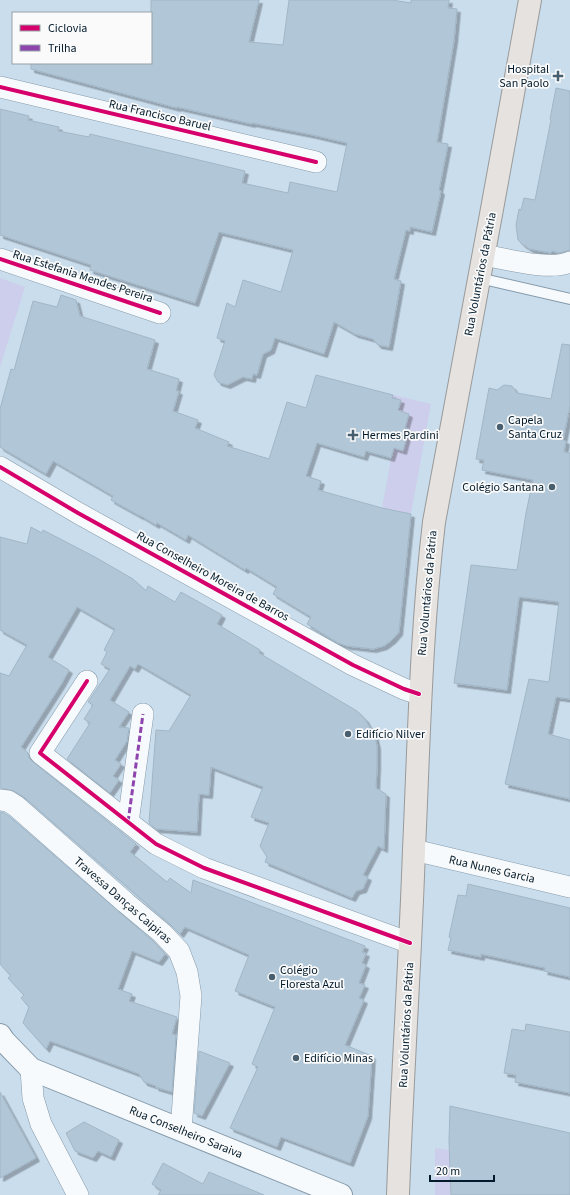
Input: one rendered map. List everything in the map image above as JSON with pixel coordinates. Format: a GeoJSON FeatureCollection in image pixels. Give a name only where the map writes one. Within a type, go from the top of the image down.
{"type":"FeatureCollection","features":[{"type":"Feature","properties":{"kind":"main road","name":"Rua Voluntários da Pátria"},"geometry":{"type":"LineString","coordinates":[[398,1195],[414,850],[419,694],[424,612],[434,522],[530,0]]}},
{"type":"Feature","properties":{"kind":"main road"},"geometry":{"type":"LineString","coordinates":[[0,1035],[31,1069]]}},
{"type":"Feature","properties":{"kind":"main road","name":"Rua Conselheiro Saraiva"},"geometry":{"type":"LineString","coordinates":[[31,1069],[341,1195]]}},
{"type":"Feature","properties":{"kind":"street","name":"Rua Francisco Baruel"},"geometry":{"type":"LineString","coordinates":[[0,87],[316,162]]}},
{"type":"Feature","properties":{"kind":"street"},"geometry":{"type":"LineString","coordinates":[[484,255],[542,264],[564,265],[570,262]]}},
{"type":"Feature","properties":{"kind":"street","name":"Rua Estefania Mendes Pereira"},"geometry":{"type":"LineString","coordinates":[[0,259],[160,312]]}},
{"type":"Feature","properties":{"kind":"street","name":"Rua Conselheiro Moreira de Barros"},"geometry":{"type":"LineString","coordinates":[[0,467],[78,513],[353,665],[404,689],[419,694]]}},
{"type":"Feature","properties":{"kind":"street"},"geometry":{"type":"LineString","coordinates":[[87,681],[40,753],[156,844],[204,868],[410,943]]}},
{"type":"Feature","properties":{"kind":"street"},"geometry":{"type":"LineString","coordinates":[[128,822],[143,714]]}},
{"type":"Feature","properties":{"kind":"street","name":"Travessa Danças Caipiras"},"geometry":{"type":"LineString","coordinates":[[0,800],[8,801],[16,806],[162,933],[179,951],[187,972],[191,996],[181,1130]]}},
{"type":"Feature","properties":{"kind":"street","name":"Rua Nunes Garcia"},"geometry":{"type":"LineString","coordinates":[[414,850],[570,887]]}},
{"type":"Feature","properties":{"kind":"street"},"geometry":{"type":"LineString","coordinates":[[31,1069],[33,1098],[41,1124],[78,1195]]}},
{"type":"Feature","properties":{"kind":"lane"},"geometry":{"type":"LineString","coordinates":[[479,278],[570,299]]}},
{"type":"Feature","properties":{"kind":"shaded area"},"geometry":{"type":"Polygon","coordinates":[[[0,278],[25,287],[0,367],[0,278]]]}},
{"type":"Feature","properties":{"kind":"shaded area"},"geometry":{"type":"Polygon","coordinates":[[[393,395],[431,404],[411,514],[382,508],[394,448],[403,451],[409,429],[405,428],[409,414],[398,410],[401,400],[392,398],[393,395]]]}},
{"type":"Feature","properties":{"kind":"shaded area"},"geometry":{"type":"Polygon","coordinates":[[[435,1148],[450,1150],[451,1195],[435,1195],[435,1148]]]}},
{"type":"Feature","properties":{"kind":"building"},"geometry":{"type":"Polygon","coordinates":[[[151,0],[259,0],[249,42],[283,45],[289,0],[392,0],[411,3],[411,0],[449,0],[448,8],[457,9],[454,40],[437,142],[448,144],[439,190],[441,191],[432,232],[410,227],[410,231],[406,230],[394,279],[401,281],[389,347],[378,345],[373,339],[355,334],[334,322],[324,354],[275,338],[271,350],[263,354],[257,375],[253,374],[252,379],[243,377],[227,385],[218,382],[214,375],[225,341],[217,338],[227,303],[235,307],[243,280],[281,292],[293,250],[219,232],[195,303],[90,270],[91,265],[0,235],[0,109],[29,116],[28,120],[59,127],[58,131],[89,137],[90,134],[245,171],[242,183],[288,193],[290,182],[337,192],[347,143],[177,108],[31,69],[31,64],[152,64],[151,0]]]}},
{"type":"Feature","properties":{"kind":"building"},"geometry":{"type":"Polygon","coordinates":[[[556,88],[570,91],[570,250],[559,253],[552,251],[551,253],[530,249],[522,244],[518,240],[516,225],[519,209],[521,210],[524,198],[535,200],[556,88]]]}},
{"type":"Feature","properties":{"kind":"building"},"geometry":{"type":"Polygon","coordinates":[[[61,295],[76,300],[80,316],[155,340],[147,369],[179,379],[176,391],[179,391],[173,411],[198,420],[195,428],[229,442],[227,446],[269,459],[287,402],[306,408],[316,375],[393,395],[392,398],[401,400],[398,410],[409,414],[405,428],[409,429],[403,451],[394,448],[391,458],[366,451],[364,457],[317,443],[306,476],[321,481],[318,490],[382,508],[411,514],[399,632],[392,640],[384,646],[373,649],[347,646],[338,643],[307,624],[311,617],[273,594],[277,587],[246,568],[245,570],[188,535],[186,540],[157,523],[156,525],[111,500],[113,496],[53,461],[46,474],[0,447],[0,409],[11,369],[14,370],[33,301],[57,307],[61,295]]]}},
{"type":"Feature","properties":{"kind":"building","name":"Colégio Santana"},"geometry":{"type":"Polygon","coordinates":[[[562,344],[570,345],[570,406],[563,440],[566,441],[564,452],[570,453],[570,699],[556,697],[548,734],[570,740],[570,799],[505,784],[529,679],[549,682],[559,602],[519,597],[507,690],[454,683],[471,565],[517,570],[533,480],[482,470],[484,460],[476,459],[489,388],[497,390],[504,385],[512,386],[517,393],[551,399],[562,344]]]}},
{"type":"Feature","properties":{"kind":"building"},"geometry":{"type":"Polygon","coordinates":[[[31,527],[42,533],[43,530],[95,557],[133,579],[146,591],[148,586],[175,602],[181,592],[222,615],[217,624],[260,650],[259,653],[357,711],[365,719],[375,737],[377,746],[376,788],[386,794],[384,849],[378,846],[363,875],[368,877],[363,889],[356,891],[352,898],[265,862],[267,857],[260,846],[269,823],[251,817],[263,787],[211,767],[209,795],[199,794],[197,832],[156,829],[149,823],[156,730],[169,731],[191,695],[138,664],[135,669],[130,666],[110,700],[129,712],[119,727],[129,728],[127,741],[115,760],[121,764],[113,776],[119,780],[110,793],[67,759],[90,723],[84,719],[93,705],[88,702],[110,669],[101,664],[107,652],[104,650],[115,629],[77,607],[48,657],[69,670],[21,747],[28,753],[29,758],[33,762],[136,844],[130,852],[167,882],[170,878],[191,893],[193,880],[365,946],[362,952],[366,953],[362,963],[366,965],[359,983],[365,985],[359,998],[364,1000],[345,1045],[372,1056],[368,1116],[350,1163],[281,1137],[277,1147],[230,1128],[258,1067],[252,1064],[275,1007],[235,991],[249,955],[185,927],[180,934],[24,797],[14,791],[0,788],[0,673],[9,676],[27,645],[0,630],[0,537],[27,544],[31,527]]]}},
{"type":"Feature","properties":{"kind":"building"},"geometry":{"type":"Polygon","coordinates":[[[0,812],[9,816],[154,942],[165,954],[159,962],[132,951],[118,989],[132,994],[129,1001],[177,1017],[172,1034],[176,1035],[172,1092],[144,1082],[139,1074],[50,1041],[46,1049],[23,1023],[29,1007],[21,998],[24,995],[8,978],[11,976],[0,964],[0,812]]]}},
{"type":"Feature","properties":{"kind":"building"},"geometry":{"type":"Polygon","coordinates":[[[468,884],[570,908],[570,977],[544,971],[545,968],[481,954],[481,957],[448,950],[451,938],[449,937],[458,895],[466,896],[468,884]]]}},
{"type":"Feature","properties":{"kind":"building"},"geometry":{"type":"Polygon","coordinates":[[[526,1024],[570,1032],[570,1093],[515,1082],[516,1075],[504,1073],[512,1029],[525,1031],[526,1024]]]}},
{"type":"Feature","properties":{"kind":"building"},"geometry":{"type":"Polygon","coordinates":[[[199,1051],[230,1063],[202,1116],[194,1113],[199,1051]]]}},
{"type":"Feature","properties":{"kind":"building"},"geometry":{"type":"Polygon","coordinates":[[[0,1092],[36,1158],[0,1178],[0,1092]]]}},
{"type":"Feature","properties":{"kind":"building"},"geometry":{"type":"Polygon","coordinates":[[[450,1106],[570,1133],[570,1195],[451,1195],[449,1141],[450,1106]]]}},
{"type":"Feature","properties":{"kind":"building"},"geometry":{"type":"Polygon","coordinates":[[[84,1122],[119,1140],[111,1157],[98,1151],[93,1158],[75,1151],[66,1133],[84,1122]]]}},
{"type":"Feature","properties":{"kind":"building"},"geometry":{"type":"Polygon","coordinates":[[[163,1163],[203,1184],[209,1172],[264,1195],[158,1195],[161,1190],[152,1184],[163,1163]]]}},
{"type":"Feature","properties":{"kind":"marked path"},"geometry":{"type":"LineString","coordinates":[[128,822],[143,714]]}},
{"type":"Feature","properties":{"kind":"cycle path"},"geometry":{"type":"LineString","coordinates":[[0,87],[316,162]]}},
{"type":"Feature","properties":{"kind":"cycle path"},"geometry":{"type":"LineString","coordinates":[[0,259],[160,313]]}},
{"type":"Feature","properties":{"kind":"cycle path"},"geometry":{"type":"LineString","coordinates":[[0,467],[78,513],[353,665],[404,689],[419,694]]}},
{"type":"Feature","properties":{"kind":"cycle path"},"geometry":{"type":"LineString","coordinates":[[87,681],[40,753],[156,844],[204,868],[410,943]]}},
{"type":"Feature","properties":{"kind":"place","name":"Hospital San Paolo"},"geometry":{"type":"Point","coordinates":[558,76]}},
{"type":"Feature","properties":{"kind":"place","name":"Capela Santa Cruz"},"geometry":{"type":"Point","coordinates":[500,427]}},
{"type":"Feature","properties":{"kind":"place","name":"Hermes Pardini"},"geometry":{"type":"Point","coordinates":[353,435]}},
{"type":"Feature","properties":{"kind":"place","name":"Colégio Santana"},"geometry":{"type":"Point","coordinates":[552,487]}},
{"type":"Feature","properties":{"kind":"place","name":"Edifício Nilver"},"geometry":{"type":"Point","coordinates":[348,734]}},
{"type":"Feature","properties":{"kind":"place","name":"Colégio Floresta Azul"},"geometry":{"type":"Point","coordinates":[272,977]}},
{"type":"Feature","properties":{"kind":"place","name":"Edifício Minas"},"geometry":{"type":"Point","coordinates":[296,1058]}}]}
